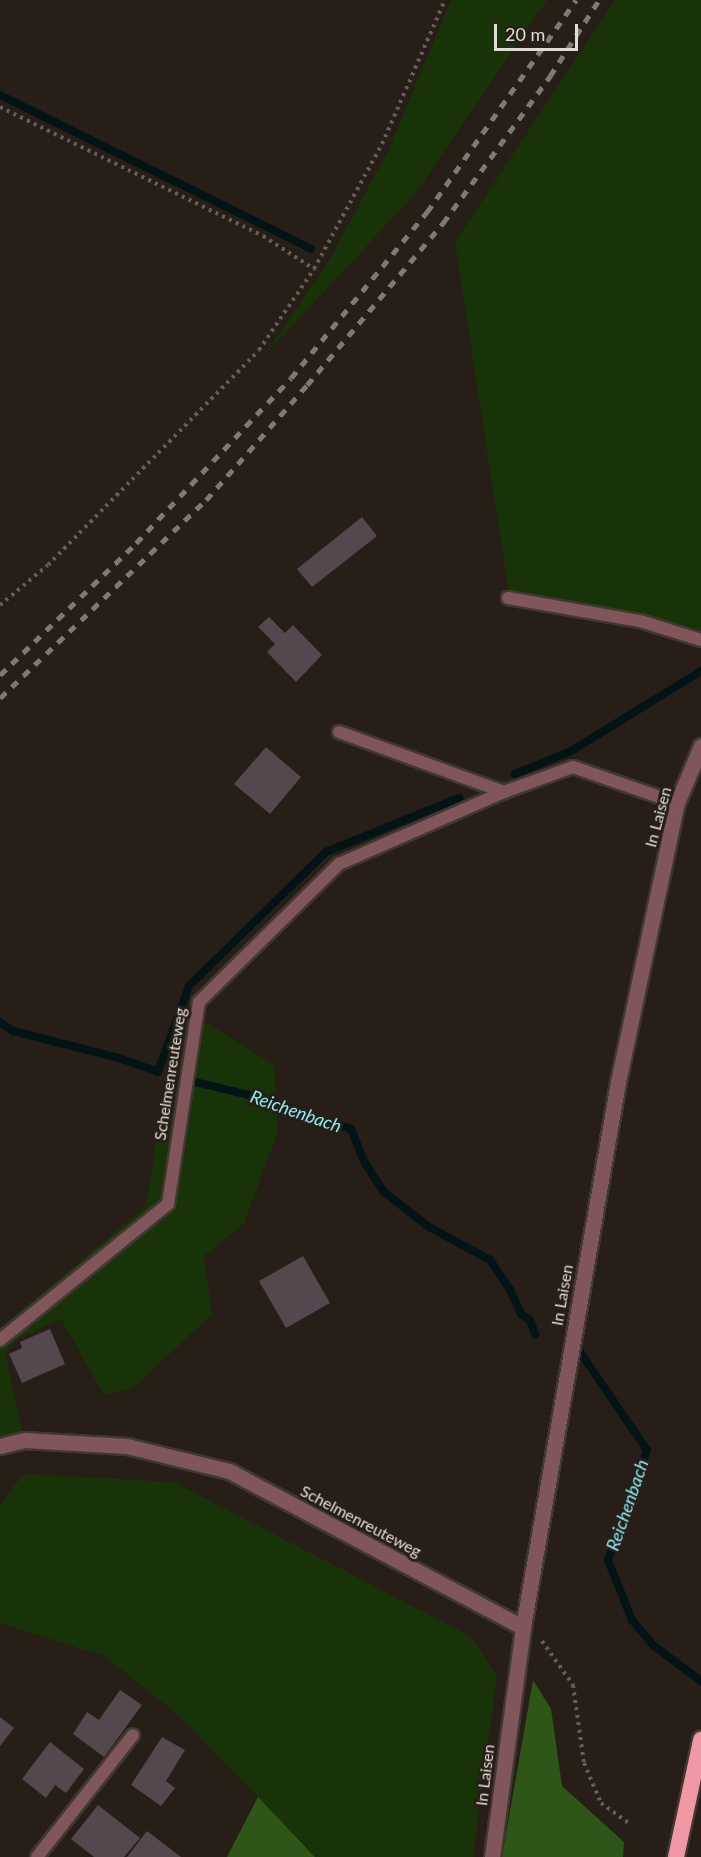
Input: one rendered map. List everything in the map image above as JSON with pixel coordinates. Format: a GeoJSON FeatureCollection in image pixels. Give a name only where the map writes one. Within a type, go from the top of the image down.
{"type":"FeatureCollection","features":[{"type":"Feature","properties":{"kind":"highway"},"geometry":{"type":"LineString","coordinates":[[676,1857],[701,1740]]}},
{"type":"Feature","properties":{"kind":"street","name":"In Laisen"},"geometry":{"type":"LineString","coordinates":[[492,1857],[523,1627],[618,1082],[677,803],[701,746]]}},
{"type":"Feature","properties":{"kind":"street","name":"Schelmenreuteweg"},"geometry":{"type":"LineString","coordinates":[[0,1446],[24,1440],[128,1446],[229,1472],[523,1627]]}},
{"type":"Feature","properties":{"kind":"lane"},"geometry":{"type":"LineString","coordinates":[[508,598],[640,621],[701,640]]}},
{"type":"Feature","properties":{"kind":"lane"},"geometry":{"type":"LineString","coordinates":[[339,732],[504,792]]}},
{"type":"Feature","properties":{"kind":"lane","name":"Schelmenreuteweg"},"geometry":{"type":"LineString","coordinates":[[0,1340],[168,1204],[199,1002],[339,864],[504,792],[573,767],[677,803]]}},
{"type":"Feature","properties":{"kind":"lane"},"geometry":{"type":"LineString","coordinates":[[37,1857],[133,1735]]}},
{"type":"Feature","properties":{"kind":"path"},"geometry":{"type":"LineString","coordinates":[[0,605],[48,565],[259,350],[314,269],[382,144],[445,0]]}},
{"type":"Feature","properties":{"kind":"path"},"geometry":{"type":"LineString","coordinates":[[0,107],[263,236],[314,269]]}},
{"type":"Feature","properties":{"kind":"path"},"geometry":{"type":"LineString","coordinates":[[523,1627],[545,1643],[573,1684],[589,1773],[601,1803],[629,1823]]}},
{"type":"Feature","properties":{"kind":"green space"},"geometry":{"type":"Polygon","coordinates":[[[451,0],[547,0],[415,194],[264,356],[328,262],[389,149],[451,0]]]}},
{"type":"Feature","properties":{"kind":"green space"},"geometry":{"type":"Polygon","coordinates":[[[615,0],[701,0],[701,643],[643,618],[509,594],[455,242],[615,0]]]}},
{"type":"Feature","properties":{"kind":"green space"},"geometry":{"type":"Polygon","coordinates":[[[178,1005],[274,1065],[278,1131],[244,1224],[204,1256],[212,1314],[134,1387],[104,1395],[61,1319],[21,1337],[5,1352],[24,1440],[0,1443],[0,1328],[146,1206],[178,1005]]]}},
{"type":"Feature","properties":{"kind":"green space"},"geometry":{"type":"Polygon","coordinates":[[[23,1474],[174,1482],[472,1637],[497,1676],[473,1857],[316,1857],[179,1716],[104,1656],[0,1623],[0,1505],[23,1474]]]}},
{"type":"Feature","properties":{"kind":"green space"},"geometry":{"type":"Polygon","coordinates":[[[533,1680],[551,1709],[562,1786],[624,1842],[623,1857],[502,1857],[533,1680]]]}},
{"type":"Feature","properties":{"kind":"green space"},"geometry":{"type":"Polygon","coordinates":[[[258,1797],[315,1857],[227,1857],[258,1797]]]}},
{"type":"Feature","properties":{"kind":"building"},"geometry":{"type":"Polygon","coordinates":[[[362,517],[377,536],[312,587],[297,569],[362,517]]]}},
{"type":"Feature","properties":{"kind":"building"},"geometry":{"type":"Polygon","coordinates":[[[269,617],[285,633],[293,625],[322,655],[296,682],[267,652],[275,644],[258,627],[269,617]]]}},
{"type":"Feature","properties":{"kind":"building"},"geometry":{"type":"Polygon","coordinates":[[[266,747],[301,777],[270,814],[234,784],[266,747]]]}},
{"type":"Feature","properties":{"kind":"building"},"geometry":{"type":"Polygon","coordinates":[[[303,1256],[330,1303],[286,1328],[259,1281],[303,1256]]]}},
{"type":"Feature","properties":{"kind":"building"},"geometry":{"type":"Polygon","coordinates":[[[50,1329],[65,1364],[22,1383],[9,1354],[22,1348],[20,1342],[50,1329]]]}},
{"type":"Feature","properties":{"kind":"building"},"geometry":{"type":"Polygon","coordinates":[[[120,1690],[142,1705],[104,1757],[73,1734],[87,1712],[99,1720],[120,1690]]]}},
{"type":"Feature","properties":{"kind":"building"},"geometry":{"type":"Polygon","coordinates":[[[0,1717],[14,1728],[0,1746],[0,1717]]]}},
{"type":"Feature","properties":{"kind":"building"},"geometry":{"type":"Polygon","coordinates":[[[162,1737],[185,1750],[166,1781],[175,1788],[161,1806],[131,1785],[162,1737]]]}},
{"type":"Feature","properties":{"kind":"building"},"geometry":{"type":"Polygon","coordinates":[[[50,1742],[84,1769],[66,1793],[55,1785],[46,1798],[22,1779],[50,1742]]]}},
{"type":"Feature","properties":{"kind":"building"},"geometry":{"type":"Polygon","coordinates":[[[98,1805],[140,1838],[124,1857],[94,1857],[71,1839],[98,1805]]]}},
{"type":"Feature","properties":{"kind":"building"},"geometry":{"type":"Polygon","coordinates":[[[147,1831],[168,1847],[181,1857],[127,1857],[147,1831]]]}},
{"type":"Feature","properties":{"kind":"waterway"},"geometry":{"type":"LineString","coordinates":[[0,95],[311,249]]}},
{"type":"Feature","properties":{"kind":"waterway"},"geometry":{"type":"LineString","coordinates":[[515,774],[571,751],[701,671]]}},
{"type":"Feature","properties":{"kind":"waterway"},"geometry":{"type":"LineString","coordinates":[[0,1022],[13,1031],[119,1058],[158,1072],[189,986],[326,852],[459,798]]}},
{"type":"Feature","properties":{"kind":"waterway","name":"Reichenbach"},"geometry":{"type":"LineString","coordinates":[[174,1077],[258,1097],[351,1129],[365,1163],[384,1192],[429,1227],[490,1260],[510,1290],[521,1314],[530,1320],[535,1334]]}},
{"type":"Feature","properties":{"kind":"waterway","name":"Reichenbach"},"geometry":{"type":"LineString","coordinates":[[578,1349],[647,1450],[608,1560],[632,1620],[654,1646],[701,1681]]}},
{"type":"Feature","properties":{"kind":"railway"},"geometry":{"type":"LineString","coordinates":[[0,675],[136,543],[291,378],[427,212],[576,0]]}},
{"type":"Feature","properties":{"kind":"railway"},"geometry":{"type":"LineString","coordinates":[[0,698],[206,500],[307,385],[443,223],[550,76],[599,0]]}}]}
